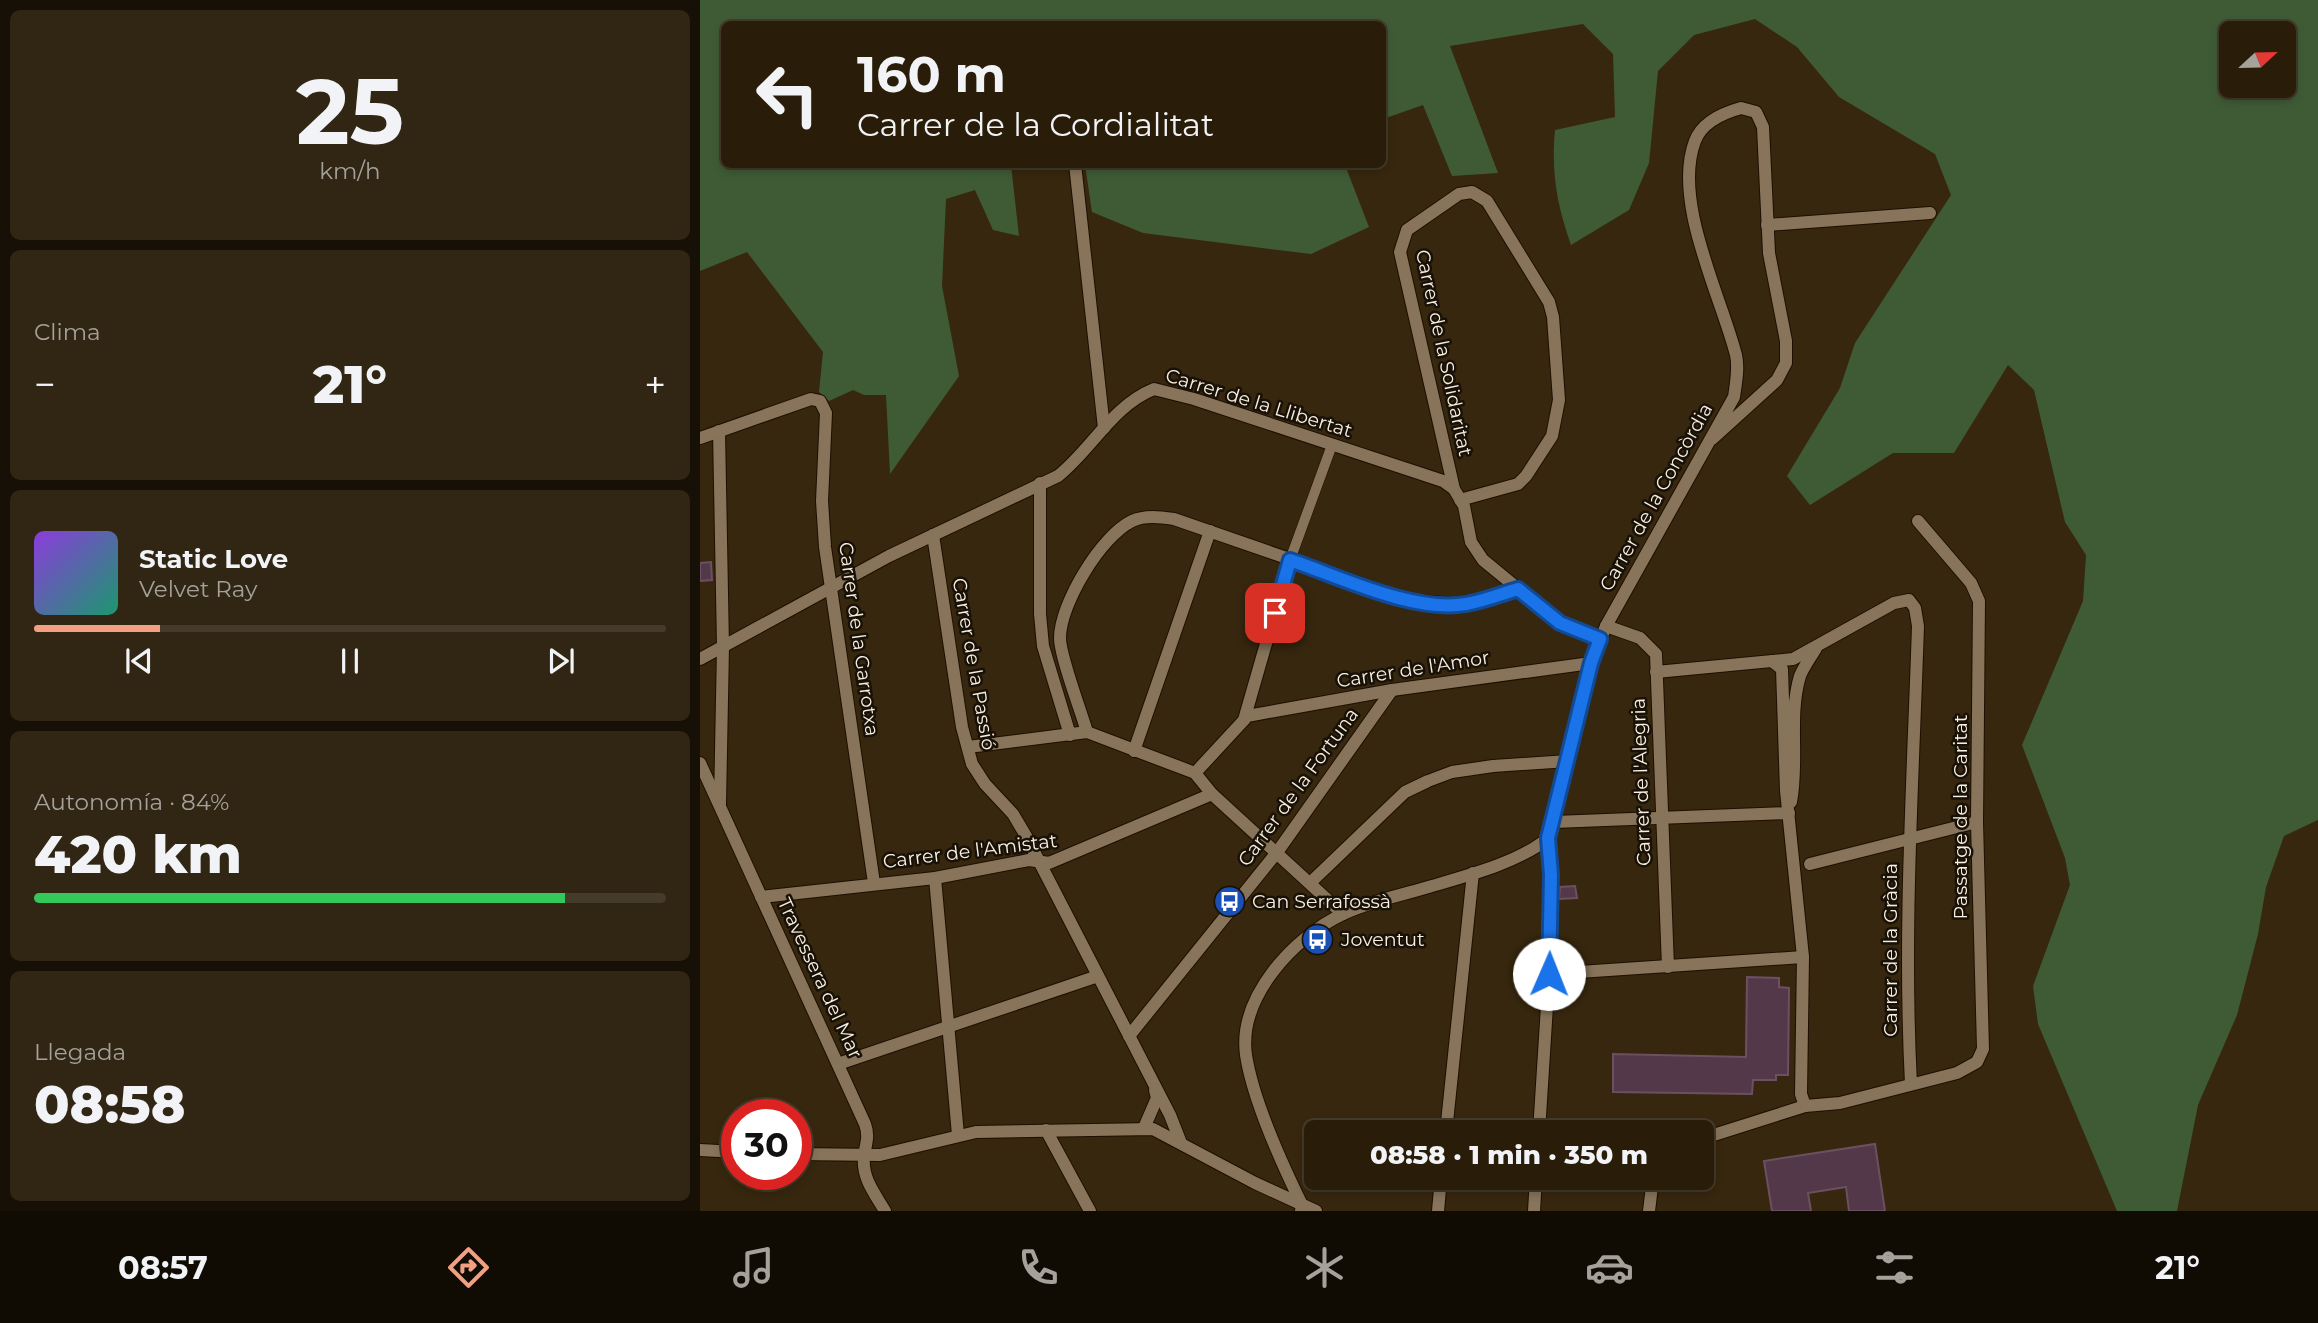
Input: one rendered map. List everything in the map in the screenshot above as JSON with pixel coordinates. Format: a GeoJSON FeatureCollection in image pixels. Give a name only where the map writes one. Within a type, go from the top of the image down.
{"type":"FeatureCollection","features":[{"type":"Feature","properties":{"kind":"street","name":"Carrer de la Concòrdia"},"geometry":{"type":"LineString","coordinates":[[1548,838],[1591,663],[1603,632],[1734,397],[1736,357],[1693,215],[1690,169],[1695,140],[1709,122],[1726,112],[1741,108],[1756,112],[1763,127],[1767,225]]}},
{"type":"Feature","properties":{"kind":"street"},"geometry":{"type":"LineString","coordinates":[[1075,168],[1104,428]]}},
{"type":"Feature","properties":{"kind":"street","name":"Carrer de la Solidaritat"},"geometry":{"type":"LineString","coordinates":[[1472,192],[1487,201],[1549,302],[1559,400],[1552,436],[1518,484],[1457,494],[1400,252],[1407,229],[1459,194],[1472,192]]}},
{"type":"Feature","properties":{"kind":"street"},"geometry":{"type":"LineString","coordinates":[[1712,439],[1777,380],[1786,363],[1786,341],[1767,225],[1930,213]]}},
{"type":"Feature","properties":{"kind":"street","name":"Carrer de la Llibertat"},"geometry":{"type":"LineString","coordinates":[[700,659],[833,587],[1072,465],[1121,409],[1154,389],[1194,399],[1443,481],[1457,494]]}},
{"type":"Feature","properties":{"kind":"street","name":"Carrer de la Garrotxa"},"geometry":{"type":"LineString","coordinates":[[719,431],[811,399],[820,401],[826,413],[822,500],[874,883]]}},
{"type":"Feature","properties":{"kind":"street"},"geometry":{"type":"LineString","coordinates":[[700,438],[719,431],[723,647],[720,808]]}},
{"type":"Feature","properties":{"kind":"street"},"geometry":{"type":"LineString","coordinates":[[1195,773],[1244,720],[1290,560],[1332,445]]}},
{"type":"Feature","properties":{"kind":"street"},"geometry":{"type":"LineString","coordinates":[[1040,483],[1043,646],[1070,735]]}},
{"type":"Feature","properties":{"kind":"street"},"geometry":{"type":"LineString","coordinates":[[1457,494],[1471,541],[1483,560],[1560,623],[1603,632]]}},
{"type":"Feature","properties":{"kind":"street"},"geometry":{"type":"LineString","coordinates":[[1087,732],[1060,639],[1069,598],[1082,575],[1116,534],[1132,521],[1153,516],[1174,519],[1408,600],[1465,605],[1518,589]]}},
{"type":"Feature","properties":{"kind":"street","name":"Passatge de la Caritat"},"geometry":{"type":"LineString","coordinates":[[1911,1084],[1957,1073],[1977,1062],[1983,1049],[1976,822],[1979,601],[1971,583],[1918,521]]}},
{"type":"Feature","properties":{"kind":"street"},"geometry":{"type":"LineString","coordinates":[[1134,751],[1210,531]]}},
{"type":"Feature","properties":{"kind":"street","name":"Carrer de la Passió"},"geometry":{"type":"LineString","coordinates":[[933,535],[972,764],[985,784],[1013,814],[1155,1086],[1181,1143]]}},
{"type":"Feature","properties":{"kind":"street","name":"Carrer de la Gràcia"},"geometry":{"type":"LineString","coordinates":[[1816,648],[1894,603],[1909,600],[1915,608],[1918,626],[1909,839],[1907,1010],[1911,1084]]}},
{"type":"Feature","properties":{"kind":"street","name":"Carrer de l'Alegria"},"geometry":{"type":"LineString","coordinates":[[1603,632],[1640,638],[1650,645],[1656,654],[1668,967]]}},
{"type":"Feature","properties":{"kind":"street"},"geometry":{"type":"LineString","coordinates":[[1656,672],[1793,659],[1816,648]]}},
{"type":"Feature","properties":{"kind":"street"},"geometry":{"type":"LineString","coordinates":[[1789,813],[1795,783],[1796,696],[1801,673],[1816,648]]}},
{"type":"Feature","properties":{"kind":"street"},"geometry":{"type":"LineString","coordinates":[[1772,661],[1782,669],[1784,760],[1804,957],[1801,1094],[1805,1107]]}},
{"type":"Feature","properties":{"kind":"street","name":"Carrer de l'Amor"},"geometry":{"type":"LineString","coordinates":[[1244,720],[1247,716],[1392,690],[1591,663]]}},
{"type":"Feature","properties":{"kind":"street","name":"Carrer de la Fortuna"},"geometry":{"type":"LineString","coordinates":[[1129,1037],[1278,851],[1392,690]]}},
{"type":"Feature","properties":{"kind":"street"},"geometry":{"type":"LineString","coordinates":[[968,747],[1087,732],[1195,773],[1212,794],[1278,851],[1343,914]]}},
{"type":"Feature","properties":{"kind":"street"},"geometry":{"type":"LineString","coordinates":[[1310,883],[1405,792],[1427,781],[1452,772],[1493,765],[1569,761]]}},
{"type":"Feature","properties":{"kind":"street","name":"Travessera del Mar"},"geometry":{"type":"LineString","coordinates":[[700,763],[869,1137],[864,1156],[864,1174],[885,1211]]}},
{"type":"Feature","properties":{"kind":"street","name":"Carrer de l'Amistat"},"geometry":{"type":"LineString","coordinates":[[761,897],[935,878],[1029,860],[1049,863],[1069,857],[1212,794]]}},
{"type":"Feature","properties":{"kind":"street"},"geometry":{"type":"LineString","coordinates":[[1554,822],[1789,813]]}},
{"type":"Feature","properties":{"kind":"street"},"geometry":{"type":"LineString","coordinates":[[1810,863],[1976,822]]}},
{"type":"Feature","properties":{"kind":"street"},"geometry":{"type":"LineString","coordinates":[[1302,1208],[1281,1163],[1246,1054],[1248,1024],[1256,995],[1286,955],[1343,914],[1473,873],[1537,848],[1548,838]]}},
{"type":"Feature","properties":{"kind":"street"},"geometry":{"type":"LineString","coordinates":[[1540,1120],[1549,974],[1551,875],[1548,838]]}},
{"type":"Feature","properties":{"kind":"street"},"geometry":{"type":"LineString","coordinates":[[1447,1120],[1473,873]]}},
{"type":"Feature","properties":{"kind":"street"},"geometry":{"type":"LineString","coordinates":[[935,878],[958,1135]]}},
{"type":"Feature","properties":{"kind":"street"},"geometry":{"type":"LineString","coordinates":[[1549,974],[1804,957]]}},
{"type":"Feature","properties":{"kind":"street"},"geometry":{"type":"LineString","coordinates":[[838,1064],[1098,976]]}},
{"type":"Feature","properties":{"kind":"street"},"geometry":{"type":"LineString","coordinates":[[1714,1135],[1805,1107],[1840,1103],[1911,1084]]}},
{"type":"Feature","properties":{"kind":"street"},"geometry":{"type":"LineString","coordinates":[[1144,1128],[1157,1098],[1155,1086]]}},
{"type":"Feature","properties":{"kind":"street"},"geometry":{"type":"LineString","coordinates":[[812,1154],[880,1155],[958,1135],[1046,1130],[1153,1129],[1302,1208],[1316,1211]]}},
{"type":"Feature","properties":{"kind":"street"},"geometry":{"type":"LineString","coordinates":[[1046,1130],[1090,1211]]}},
{"type":"Feature","properties":{"kind":"street"},"geometry":{"type":"LineString","coordinates":[[700,1150],[721,1151]]}},
{"type":"Feature","properties":{"kind":"street"},"geometry":{"type":"LineString","coordinates":[[1438,1211],[1440,1190]]}},
{"type":"Feature","properties":{"kind":"street"},"geometry":{"type":"LineString","coordinates":[[1534,1211],[1535,1190]]}},
{"type":"Feature","properties":{"kind":"street"},"geometry":{"type":"LineString","coordinates":[[1649,1211],[1652,1190]]}},
{"type":"Feature","properties":{"kind":"green space"},"geometry":{"type":"Polygon","coordinates":[[[700,0],[2318,0],[2318,820],[2284,836],[2266,887],[2258,934],[2237,1015],[2198,1105],[2177,1211],[2117,1211],[2038,1024],[2033,986],[2070,885],[2065,858],[2022,745],[2083,601],[2086,555],[2065,522],[2034,390],[2008,365],[1954,453],[1893,453],[1810,505],[1787,476],[1840,388],[1855,343],[1951,195],[1935,154],[1839,97],[1797,47],[1755,19],[1694,35],[1658,71],[1649,163],[1629,210],[1571,245],[1556,189],[1555,130],[1615,117],[1613,54],[1583,24],[1450,46],[1498,173],[1452,176],[1423,105],[1386,118],[1386,21],[721,21],[721,168],[1011,168],[1019,236],[993,230],[975,190],[946,199],[942,286],[959,376],[890,474],[886,395],[864,395],[853,390],[829,401],[819,392],[823,352],[747,252],[700,271],[700,0]]]}},
{"type":"Feature","properties":{"kind":"green space"},"geometry":{"type":"Polygon","coordinates":[[[1085,168],[1346,168],[1369,227],[1311,254],[1143,233],[1092,212],[1085,168]]]}},
{"type":"Feature","properties":{"kind":"building"},"geometry":{"type":"Polygon","coordinates":[[[711,562],[712,580],[700,581],[700,563],[711,562]]]}},
{"type":"Feature","properties":{"kind":"building"},"geometry":{"type":"Polygon","coordinates":[[[1575,886],[1577,898],[1559,899],[1560,887],[1575,886]]]}},
{"type":"Feature","properties":{"kind":"building"},"geometry":{"type":"Polygon","coordinates":[[[1747,977],[1779,978],[1779,987],[1789,988],[1788,1075],[1776,1075],[1776,1080],[1753,1080],[1752,1094],[1613,1092],[1613,1054],[1746,1057],[1747,977]]]}},
{"type":"Feature","properties":{"kind":"building"},"geometry":{"type":"Polygon","coordinates":[[[1875,1144],[1885,1211],[1849,1211],[1846,1187],[1808,1193],[1811,1211],[1772,1211],[1764,1161],[1875,1144]]]}},
{"type":"Feature","properties":{"kind":"place","name":"Can Serrafossà"},"geometry":{"type":"Point","coordinates":[1229,901]}},
{"type":"Feature","properties":{"kind":"place","name":"Joventut"},"geometry":{"type":"Point","coordinates":[1318,939]}},
{"type":"Feature","properties":{"kind":"route"},"geometry":{"type":"LineString","coordinates":[[1275,613],[1290,560],[1408,600],[1433,604],[1465,605],[1518,589],[1560,623],[1600,639],[1591,663],[1548,838],[1551,875],[1549,974]]}}]}
